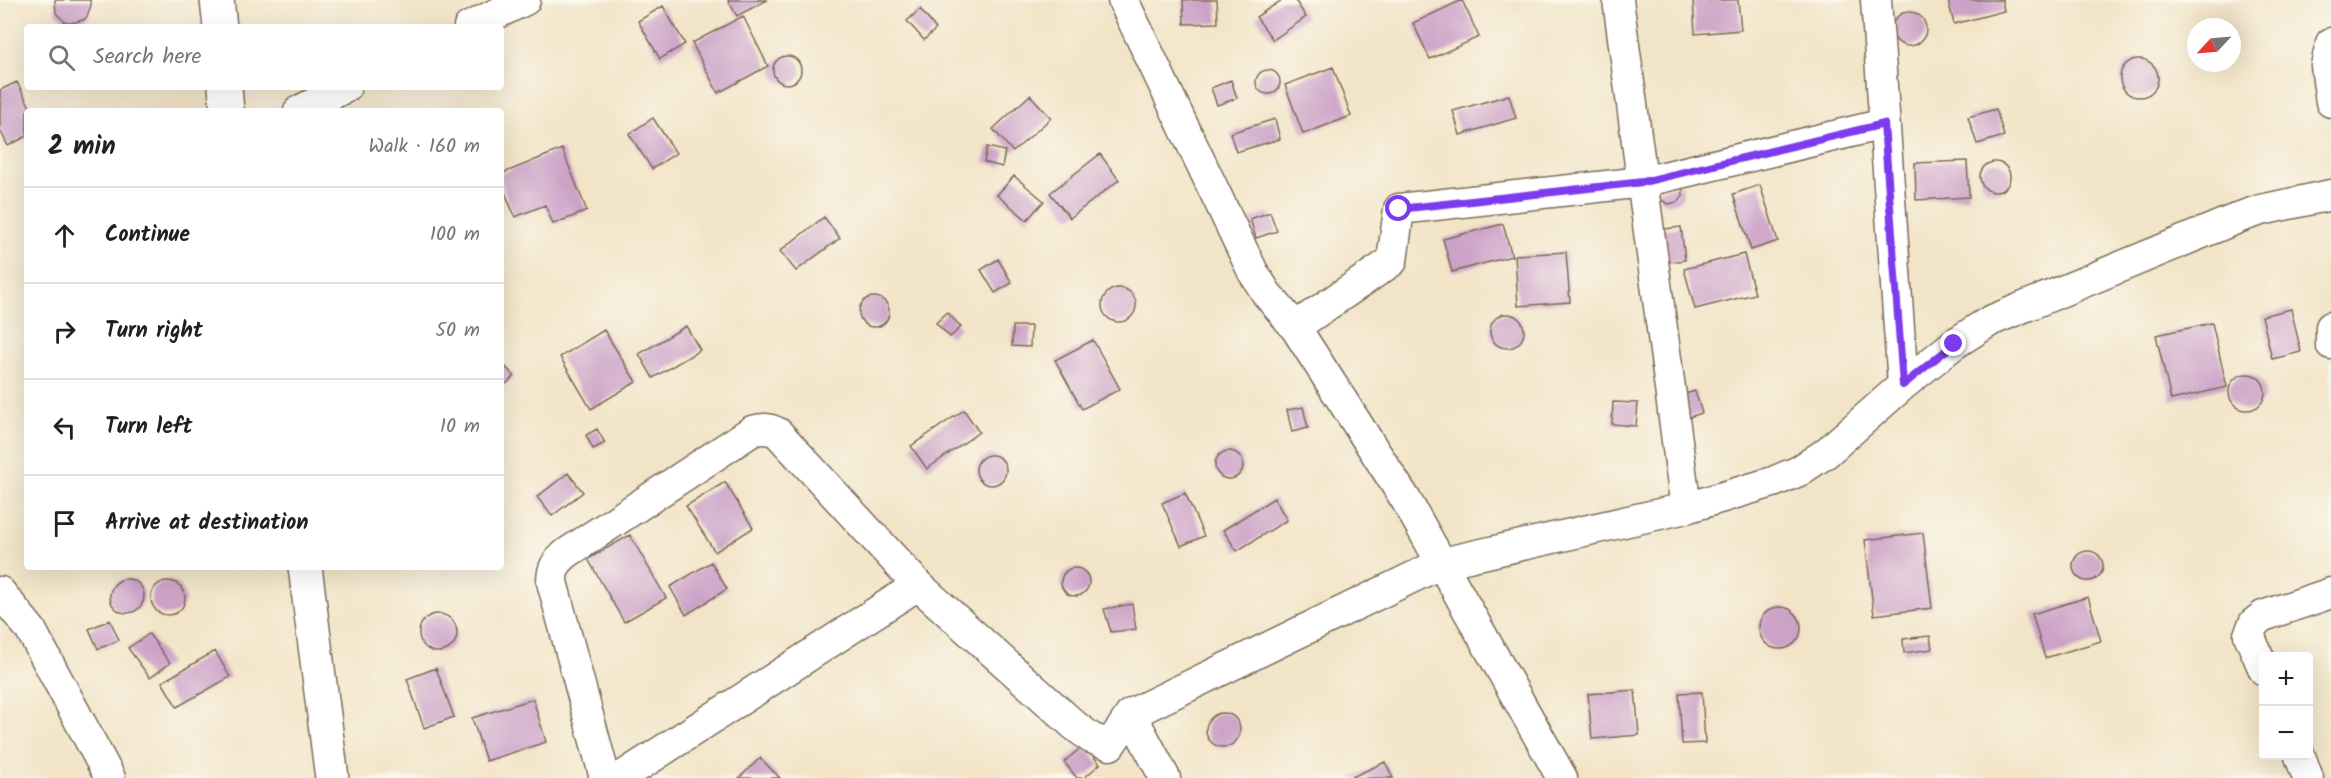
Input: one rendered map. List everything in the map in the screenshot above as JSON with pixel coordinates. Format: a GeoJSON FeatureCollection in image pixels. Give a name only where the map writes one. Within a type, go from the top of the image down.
{"type":"FeatureCollection","features":[{"type":"Feature","properties":{"kind":"street"},"geometry":{"type":"LineString","coordinates":[[217,0],[220,24]]}},
{"type":"Feature","properties":{"kind":"street"},"geometry":{"type":"LineString","coordinates":[[475,24],[523,0]]}},
{"type":"Feature","properties":{"kind":"street"},"geometry":{"type":"LineString","coordinates":[[1123,0],[1253,272],[1267,294],[1295,327],[1406,500],[1562,778]]}},
{"type":"Feature","properties":{"kind":"street"},"geometry":{"type":"LineString","coordinates":[[1618,0],[1686,508]]}},
{"type":"Feature","properties":{"kind":"street"},"geometry":{"type":"LineString","coordinates":[[1876,0],[1903,385]]}},
{"type":"Feature","properties":{"kind":"street"},"geometry":{"type":"LineString","coordinates":[[2331,43],[2326,66],[2331,102]]}},
{"type":"Feature","properties":{"kind":"street"},"geometry":{"type":"LineString","coordinates":[[225,90],[227,108]]}},
{"type":"Feature","properties":{"kind":"street"},"geometry":{"type":"LineString","coordinates":[[305,108],[340,90]]}},
{"type":"Feature","properties":{"kind":"street"},"geometry":{"type":"LineString","coordinates":[[1295,327],[1392,261],[1399,209],[1643,182],[1884,124]]}},
{"type":"Feature","properties":{"kind":"street"},"geometry":{"type":"LineString","coordinates":[[605,778],[552,582],[552,570],[567,553],[752,431],[770,429],[778,433],[918,585],[1074,725],[1091,738],[1110,745],[1131,714],[1442,563],[1686,508],[1773,482],[1798,471],[1826,453],[1903,385],[1954,344],[1990,321],[2243,216],[2331,195]]}},
{"type":"Feature","properties":{"kind":"street"},"geometry":{"type":"LineString","coordinates":[[2331,327],[2331,344]]}},
{"type":"Feature","properties":{"kind":"street"},"geometry":{"type":"LineString","coordinates":[[305,570],[332,778]]}},
{"type":"Feature","properties":{"kind":"street"},"geometry":{"type":"LineString","coordinates":[[620,778],[918,585]]}},
{"type":"Feature","properties":{"kind":"street"},"geometry":{"type":"LineString","coordinates":[[0,592],[31,630],[110,778]]}},
{"type":"Feature","properties":{"kind":"street"},"geometry":{"type":"LineString","coordinates":[[2259,658],[2249,635],[2254,622],[2263,616],[2331,593]]}},
{"type":"Feature","properties":{"kind":"street"},"geometry":{"type":"LineString","coordinates":[[1131,714],[1165,778]]}},
{"type":"Feature","properties":{"kind":"street"},"geometry":{"type":"LineString","coordinates":[[2301,760],[2308,778]]}},
{"type":"Feature","properties":{"kind":"building"},"geometry":{"type":"Polygon","coordinates":[[[55,0],[90,0],[91,5],[87,17],[71,23],[65,22],[56,13],[55,0]]]}},
{"type":"Feature","properties":{"kind":"building"},"geometry":{"type":"Polygon","coordinates":[[[728,0],[767,0],[737,16],[728,0]]]}},
{"type":"Feature","properties":{"kind":"building"},"geometry":{"type":"Polygon","coordinates":[[[1183,0],[1217,0],[1218,23],[1184,24],[1183,0]]]}},
{"type":"Feature","properties":{"kind":"building"},"geometry":{"type":"Polygon","coordinates":[[[1282,0],[1295,0],[1306,17],[1273,40],[1256,17],[1282,0]]]}},
{"type":"Feature","properties":{"kind":"building"},"geometry":{"type":"Polygon","coordinates":[[[1462,0],[1479,37],[1430,59],[1413,23],[1462,0]]]}},
{"type":"Feature","properties":{"kind":"building"},"geometry":{"type":"Polygon","coordinates":[[[1693,0],[1738,0],[1741,30],[1695,34],[1693,0]]]}},
{"type":"Feature","properties":{"kind":"building"},"geometry":{"type":"Polygon","coordinates":[[[1948,0],[2002,0],[2004,11],[1954,24],[1948,0]]]}},
{"type":"Feature","properties":{"kind":"building"},"geometry":{"type":"Polygon","coordinates":[[[663,6],[685,44],[660,59],[638,21],[663,6]]]}},
{"type":"Feature","properties":{"kind":"building"},"geometry":{"type":"Polygon","coordinates":[[[920,9],[936,29],[924,40],[907,21],[920,9]]]}},
{"type":"Feature","properties":{"kind":"building"},"geometry":{"type":"Polygon","coordinates":[[[1909,12],[1921,17],[1926,29],[1921,41],[1909,46],[1897,41],[1892,29],[1897,17],[1909,12]]]}},
{"type":"Feature","properties":{"kind":"building"},"geometry":{"type":"Polygon","coordinates":[[[743,16],[768,66],[718,93],[692,43],[743,16]]]}},
{"type":"Feature","properties":{"kind":"building"},"geometry":{"type":"Polygon","coordinates":[[[787,56],[797,60],[801,70],[797,80],[787,84],[777,80],[773,70],[777,60],[787,56]]]}},
{"type":"Feature","properties":{"kind":"building"},"geometry":{"type":"Polygon","coordinates":[[[2139,59],[2152,65],[2158,78],[2152,91],[2139,97],[2126,91],[2120,78],[2126,65],[2139,59]]]}},
{"type":"Feature","properties":{"kind":"building"},"geometry":{"type":"Polygon","coordinates":[[[1333,67],[1351,116],[1303,134],[1285,85],[1333,67]]]}},
{"type":"Feature","properties":{"kind":"building"},"geometry":{"type":"Polygon","coordinates":[[[1268,70],[1277,73],[1280,82],[1277,91],[1268,94],[1259,91],[1256,82],[1259,73],[1268,70]]]}},
{"type":"Feature","properties":{"kind":"building"},"geometry":{"type":"Polygon","coordinates":[[[1231,80],[1237,98],[1217,105],[1211,88],[1231,80]]]}},
{"type":"Feature","properties":{"kind":"building"},"geometry":{"type":"Polygon","coordinates":[[[17,82],[30,108],[24,108],[24,138],[8,146],[0,130],[0,90],[17,82]]]}},
{"type":"Feature","properties":{"kind":"building"},"geometry":{"type":"Polygon","coordinates":[[[1030,95],[1051,118],[1013,152],[993,129],[1030,95]]]}},
{"type":"Feature","properties":{"kind":"building"},"geometry":{"type":"Polygon","coordinates":[[[1509,95],[1516,118],[1460,135],[1453,111],[1509,95]]]}},
{"type":"Feature","properties":{"kind":"building"},"geometry":{"type":"Polygon","coordinates":[[[1996,109],[2004,136],[1977,144],[1968,117],[1996,109]]]}},
{"type":"Feature","properties":{"kind":"building"},"geometry":{"type":"Polygon","coordinates":[[[653,118],[676,153],[652,169],[629,134],[653,118]]]}},
{"type":"Feature","properties":{"kind":"building"},"geometry":{"type":"Polygon","coordinates":[[[1275,119],[1280,139],[1236,152],[1230,133],[1275,119]]]}},
{"type":"Feature","properties":{"kind":"building"},"geometry":{"type":"Polygon","coordinates":[[[987,147],[1005,151],[1002,167],[984,162],[987,147]]]}},
{"type":"Feature","properties":{"kind":"building"},"geometry":{"type":"Polygon","coordinates":[[[562,149],[587,211],[553,224],[545,205],[515,217],[504,190],[504,173],[562,149]]]}},
{"type":"Feature","properties":{"kind":"building"},"geometry":{"type":"Polygon","coordinates":[[[1100,154],[1119,180],[1070,218],[1050,193],[1100,154]]]}},
{"type":"Feature","properties":{"kind":"building"},"geometry":{"type":"Polygon","coordinates":[[[1967,161],[1969,197],[1916,200],[1915,163],[1967,161]]]}},
{"type":"Feature","properties":{"kind":"building"},"geometry":{"type":"Polygon","coordinates":[[[1995,162],[2005,167],[2010,177],[2005,187],[1995,192],[1985,187],[1980,177],[1985,167],[1995,162]]]}},
{"type":"Feature","properties":{"kind":"building"},"geometry":{"type":"Polygon","coordinates":[[[1014,176],[1044,201],[1027,220],[997,195],[1014,176]]]}},
{"type":"Feature","properties":{"kind":"building"},"geometry":{"type":"Polygon","coordinates":[[[1682,184],[1683,196],[1677,202],[1668,204],[1661,200],[1657,191],[1682,184]]]}},
{"type":"Feature","properties":{"kind":"building"},"geometry":{"type":"Polygon","coordinates":[[[1760,185],[1778,241],[1751,250],[1733,194],[1760,185]]]}},
{"type":"Feature","properties":{"kind":"building"},"geometry":{"type":"Polygon","coordinates":[[[1270,212],[1277,231],[1256,238],[1250,219],[1270,212]]]}},
{"type":"Feature","properties":{"kind":"building"},"geometry":{"type":"Polygon","coordinates":[[[824,217],[840,238],[796,271],[780,251],[824,217]]]}},
{"type":"Feature","properties":{"kind":"building"},"geometry":{"type":"Polygon","coordinates":[[[1503,224],[1512,256],[1452,272],[1443,239],[1503,224]]]}},
{"type":"Feature","properties":{"kind":"building"},"geometry":{"type":"Polygon","coordinates":[[[1681,227],[1685,260],[1660,263],[1656,230],[1681,227]]]}},
{"type":"Feature","properties":{"kind":"building"},"geometry":{"type":"Polygon","coordinates":[[[1566,252],[1570,302],[1518,306],[1515,255],[1566,252]]]}},
{"type":"Feature","properties":{"kind":"building"},"geometry":{"type":"Polygon","coordinates":[[[1744,254],[1755,294],[1695,309],[1684,269],[1744,254]]]}},
{"type":"Feature","properties":{"kind":"building"},"geometry":{"type":"Polygon","coordinates":[[[998,259],[1012,283],[995,293],[981,270],[998,259]]]}},
{"type":"Feature","properties":{"kind":"building"},"geometry":{"type":"Polygon","coordinates":[[[1119,288],[1131,293],[1136,305],[1131,317],[1119,322],[1107,317],[1102,305],[1107,293],[1119,288]]]}},
{"type":"Feature","properties":{"kind":"building"},"geometry":{"type":"Polygon","coordinates":[[[874,297],[885,301],[889,312],[885,323],[874,327],[863,323],[859,312],[863,301],[874,297]]]}},
{"type":"Feature","properties":{"kind":"building"},"geometry":{"type":"Polygon","coordinates":[[[2291,309],[2301,352],[2272,359],[2262,316],[2291,309]]]}},
{"type":"Feature","properties":{"kind":"building"},"geometry":{"type":"Polygon","coordinates":[[[947,312],[961,327],[950,337],[936,323],[947,312]]]}},
{"type":"Feature","properties":{"kind":"building"},"geometry":{"type":"Polygon","coordinates":[[[1507,314],[1519,319],[1524,331],[1519,343],[1507,348],[1495,343],[1490,331],[1495,319],[1507,314]]]}},
{"type":"Feature","properties":{"kind":"building"},"geometry":{"type":"Polygon","coordinates":[[[2212,323],[2227,387],[2171,400],[2156,335],[2212,323]]]}},
{"type":"Feature","properties":{"kind":"building"},"geometry":{"type":"Polygon","coordinates":[[[686,326],[700,350],[653,378],[639,354],[686,326]]]}},
{"type":"Feature","properties":{"kind":"building"},"geometry":{"type":"Polygon","coordinates":[[[1013,326],[1031,326],[1030,347],[1012,346],[1013,326]]]}},
{"type":"Feature","properties":{"kind":"building"},"geometry":{"type":"Polygon","coordinates":[[[604,330],[636,382],[591,409],[560,357],[604,330]]]}},
{"type":"Feature","properties":{"kind":"building"},"geometry":{"type":"Polygon","coordinates":[[[1093,340],[1120,389],[1082,409],[1055,360],[1093,340]]]}},
{"type":"Feature","properties":{"kind":"building"},"geometry":{"type":"Polygon","coordinates":[[[504,365],[514,376],[506,384],[504,382],[504,365]]]}},
{"type":"Feature","properties":{"kind":"building"},"geometry":{"type":"Polygon","coordinates":[[[2247,374],[2259,380],[2265,392],[2259,404],[2247,410],[2235,404],[2229,392],[2235,380],[2247,374]]]}},
{"type":"Feature","properties":{"kind":"building"},"geometry":{"type":"Polygon","coordinates":[[[1695,391],[1702,413],[1683,419],[1675,397],[1695,391]]]}},
{"type":"Feature","properties":{"kind":"building"},"geometry":{"type":"Polygon","coordinates":[[[1613,402],[1638,403],[1636,426],[1612,424],[1613,402]]]}},
{"type":"Feature","properties":{"kind":"building"},"geometry":{"type":"Polygon","coordinates":[[[1303,407],[1308,428],[1292,432],[1287,410],[1303,407]]]}},
{"type":"Feature","properties":{"kind":"building"},"geometry":{"type":"Polygon","coordinates":[[[964,410],[979,432],[927,469],[911,446],[964,410]]]}},
{"type":"Feature","properties":{"kind":"building"},"geometry":{"type":"Polygon","coordinates":[[[597,429],[605,443],[593,449],[586,435],[597,429]]]}},
{"type":"Feature","properties":{"kind":"building"},"geometry":{"type":"Polygon","coordinates":[[[1229,451],[1239,455],[1243,465],[1239,475],[1229,479],[1219,475],[1215,465],[1219,455],[1229,451]]]}},
{"type":"Feature","properties":{"kind":"building"},"geometry":{"type":"Polygon","coordinates":[[[991,455],[1002,459],[1006,470],[1002,481],[991,485],[980,481],[976,470],[980,459],[991,455]]]}},
{"type":"Feature","properties":{"kind":"building"},"geometry":{"type":"Polygon","coordinates":[[[568,473],[583,492],[552,516],[537,497],[568,473]]]}},
{"type":"Feature","properties":{"kind":"building"},"geometry":{"type":"Polygon","coordinates":[[[725,482],[753,528],[715,552],[686,506],[725,482]]]}},
{"type":"Feature","properties":{"kind":"building"},"geometry":{"type":"Polygon","coordinates":[[[1185,493],[1204,536],[1181,546],[1162,503],[1185,493]]]}},
{"type":"Feature","properties":{"kind":"building"},"geometry":{"type":"Polygon","coordinates":[[[1274,498],[1287,520],[1237,551],[1223,530],[1274,498]]]}},
{"type":"Feature","properties":{"kind":"building"},"geometry":{"type":"Polygon","coordinates":[[[1923,533],[1932,608],[1874,615],[1865,540],[1923,533]]]}},
{"type":"Feature","properties":{"kind":"building"},"geometry":{"type":"Polygon","coordinates":[[[630,535],[666,598],[624,622],[588,559],[630,535]]]}},
{"type":"Feature","properties":{"kind":"building"},"geometry":{"type":"Polygon","coordinates":[[[2088,551],[2098,556],[2103,566],[2098,576],[2088,581],[2078,576],[2073,566],[2078,556],[2088,551]]]}},
{"type":"Feature","properties":{"kind":"building"},"geometry":{"type":"Polygon","coordinates":[[[711,562],[727,589],[686,615],[670,587],[711,562]]]}},
{"type":"Feature","properties":{"kind":"building"},"geometry":{"type":"Polygon","coordinates":[[[1075,568],[1085,572],[1089,582],[1085,592],[1075,596],[1065,592],[1061,582],[1065,572],[1075,568]]]}},
{"type":"Feature","properties":{"kind":"building"},"geometry":{"type":"Polygon","coordinates":[[[127,579],[139,584],[144,596],[139,608],[127,613],[115,608],[110,596],[115,584],[127,579]]]}},
{"type":"Feature","properties":{"kind":"building"},"geometry":{"type":"Polygon","coordinates":[[[168,581],[180,586],[185,598],[180,610],[168,615],[156,610],[151,598],[156,586],[168,581]]]}},
{"type":"Feature","properties":{"kind":"building"},"geometry":{"type":"Polygon","coordinates":[[[2088,597],[2101,641],[2045,658],[2032,614],[2088,597]]]}},
{"type":"Feature","properties":{"kind":"building"},"geometry":{"type":"Polygon","coordinates":[[[1132,604],[1136,629],[1111,632],[1104,609],[1132,604]]]}},
{"type":"Feature","properties":{"kind":"building"},"geometry":{"type":"Polygon","coordinates":[[[1780,607],[1795,613],[1801,628],[1795,643],[1780,649],[1765,643],[1759,628],[1765,613],[1780,607]]]}},
{"type":"Feature","properties":{"kind":"building"},"geometry":{"type":"Polygon","coordinates":[[[438,614],[452,619],[457,633],[452,647],[438,652],[424,647],[419,633],[424,619],[438,614]]]}},
{"type":"Feature","properties":{"kind":"building"},"geometry":{"type":"Polygon","coordinates":[[[110,620],[119,640],[98,649],[89,629],[110,620]]]}},
{"type":"Feature","properties":{"kind":"building"},"geometry":{"type":"Polygon","coordinates":[[[149,634],[170,663],[150,678],[128,648],[149,634]]]}},
{"type":"Feature","properties":{"kind":"building"},"geometry":{"type":"Polygon","coordinates":[[[1930,636],[1932,649],[1904,653],[1903,639],[1930,636]]]}},
{"type":"Feature","properties":{"kind":"building"},"geometry":{"type":"Polygon","coordinates":[[[215,651],[230,677],[177,707],[162,682],[215,651]]]}},
{"type":"Feature","properties":{"kind":"building"},"geometry":{"type":"Polygon","coordinates":[[[436,668],[454,717],[424,728],[407,679],[436,668]]]}},
{"type":"Feature","properties":{"kind":"building"},"geometry":{"type":"Polygon","coordinates":[[[1635,690],[1639,735],[1592,739],[1588,694],[1635,690]]]}},
{"type":"Feature","properties":{"kind":"building"},"geometry":{"type":"Polygon","coordinates":[[[1702,692],[1705,743],[1682,744],[1679,693],[1702,692]]]}},
{"type":"Feature","properties":{"kind":"building"},"geometry":{"type":"Polygon","coordinates":[[[533,699],[546,742],[486,761],[472,718],[533,699]]]}},
{"type":"Feature","properties":{"kind":"building"},"geometry":{"type":"Polygon","coordinates":[[[1223,713],[1235,718],[1240,730],[1235,742],[1223,747],[1211,742],[1206,730],[1211,718],[1223,713]]]}},
{"type":"Feature","properties":{"kind":"building"},"geometry":{"type":"Polygon","coordinates":[[[1084,745],[1100,764],[1084,778],[1077,778],[1064,762],[1084,745]]]}},
{"type":"Feature","properties":{"kind":"building"},"geometry":{"type":"Polygon","coordinates":[[[760,758],[780,778],[739,778],[760,758]]]}},
{"type":"Feature","properties":{"kind":"building"},"geometry":{"type":"Polygon","coordinates":[[[1385,762],[1393,778],[1350,778],[1385,762]]]}},
{"type":"Feature","properties":{"kind":"route"},"geometry":{"type":"LineString","coordinates":[[1399,209],[1643,182],[1884,124],[1903,385],[1954,344]]}}]}
